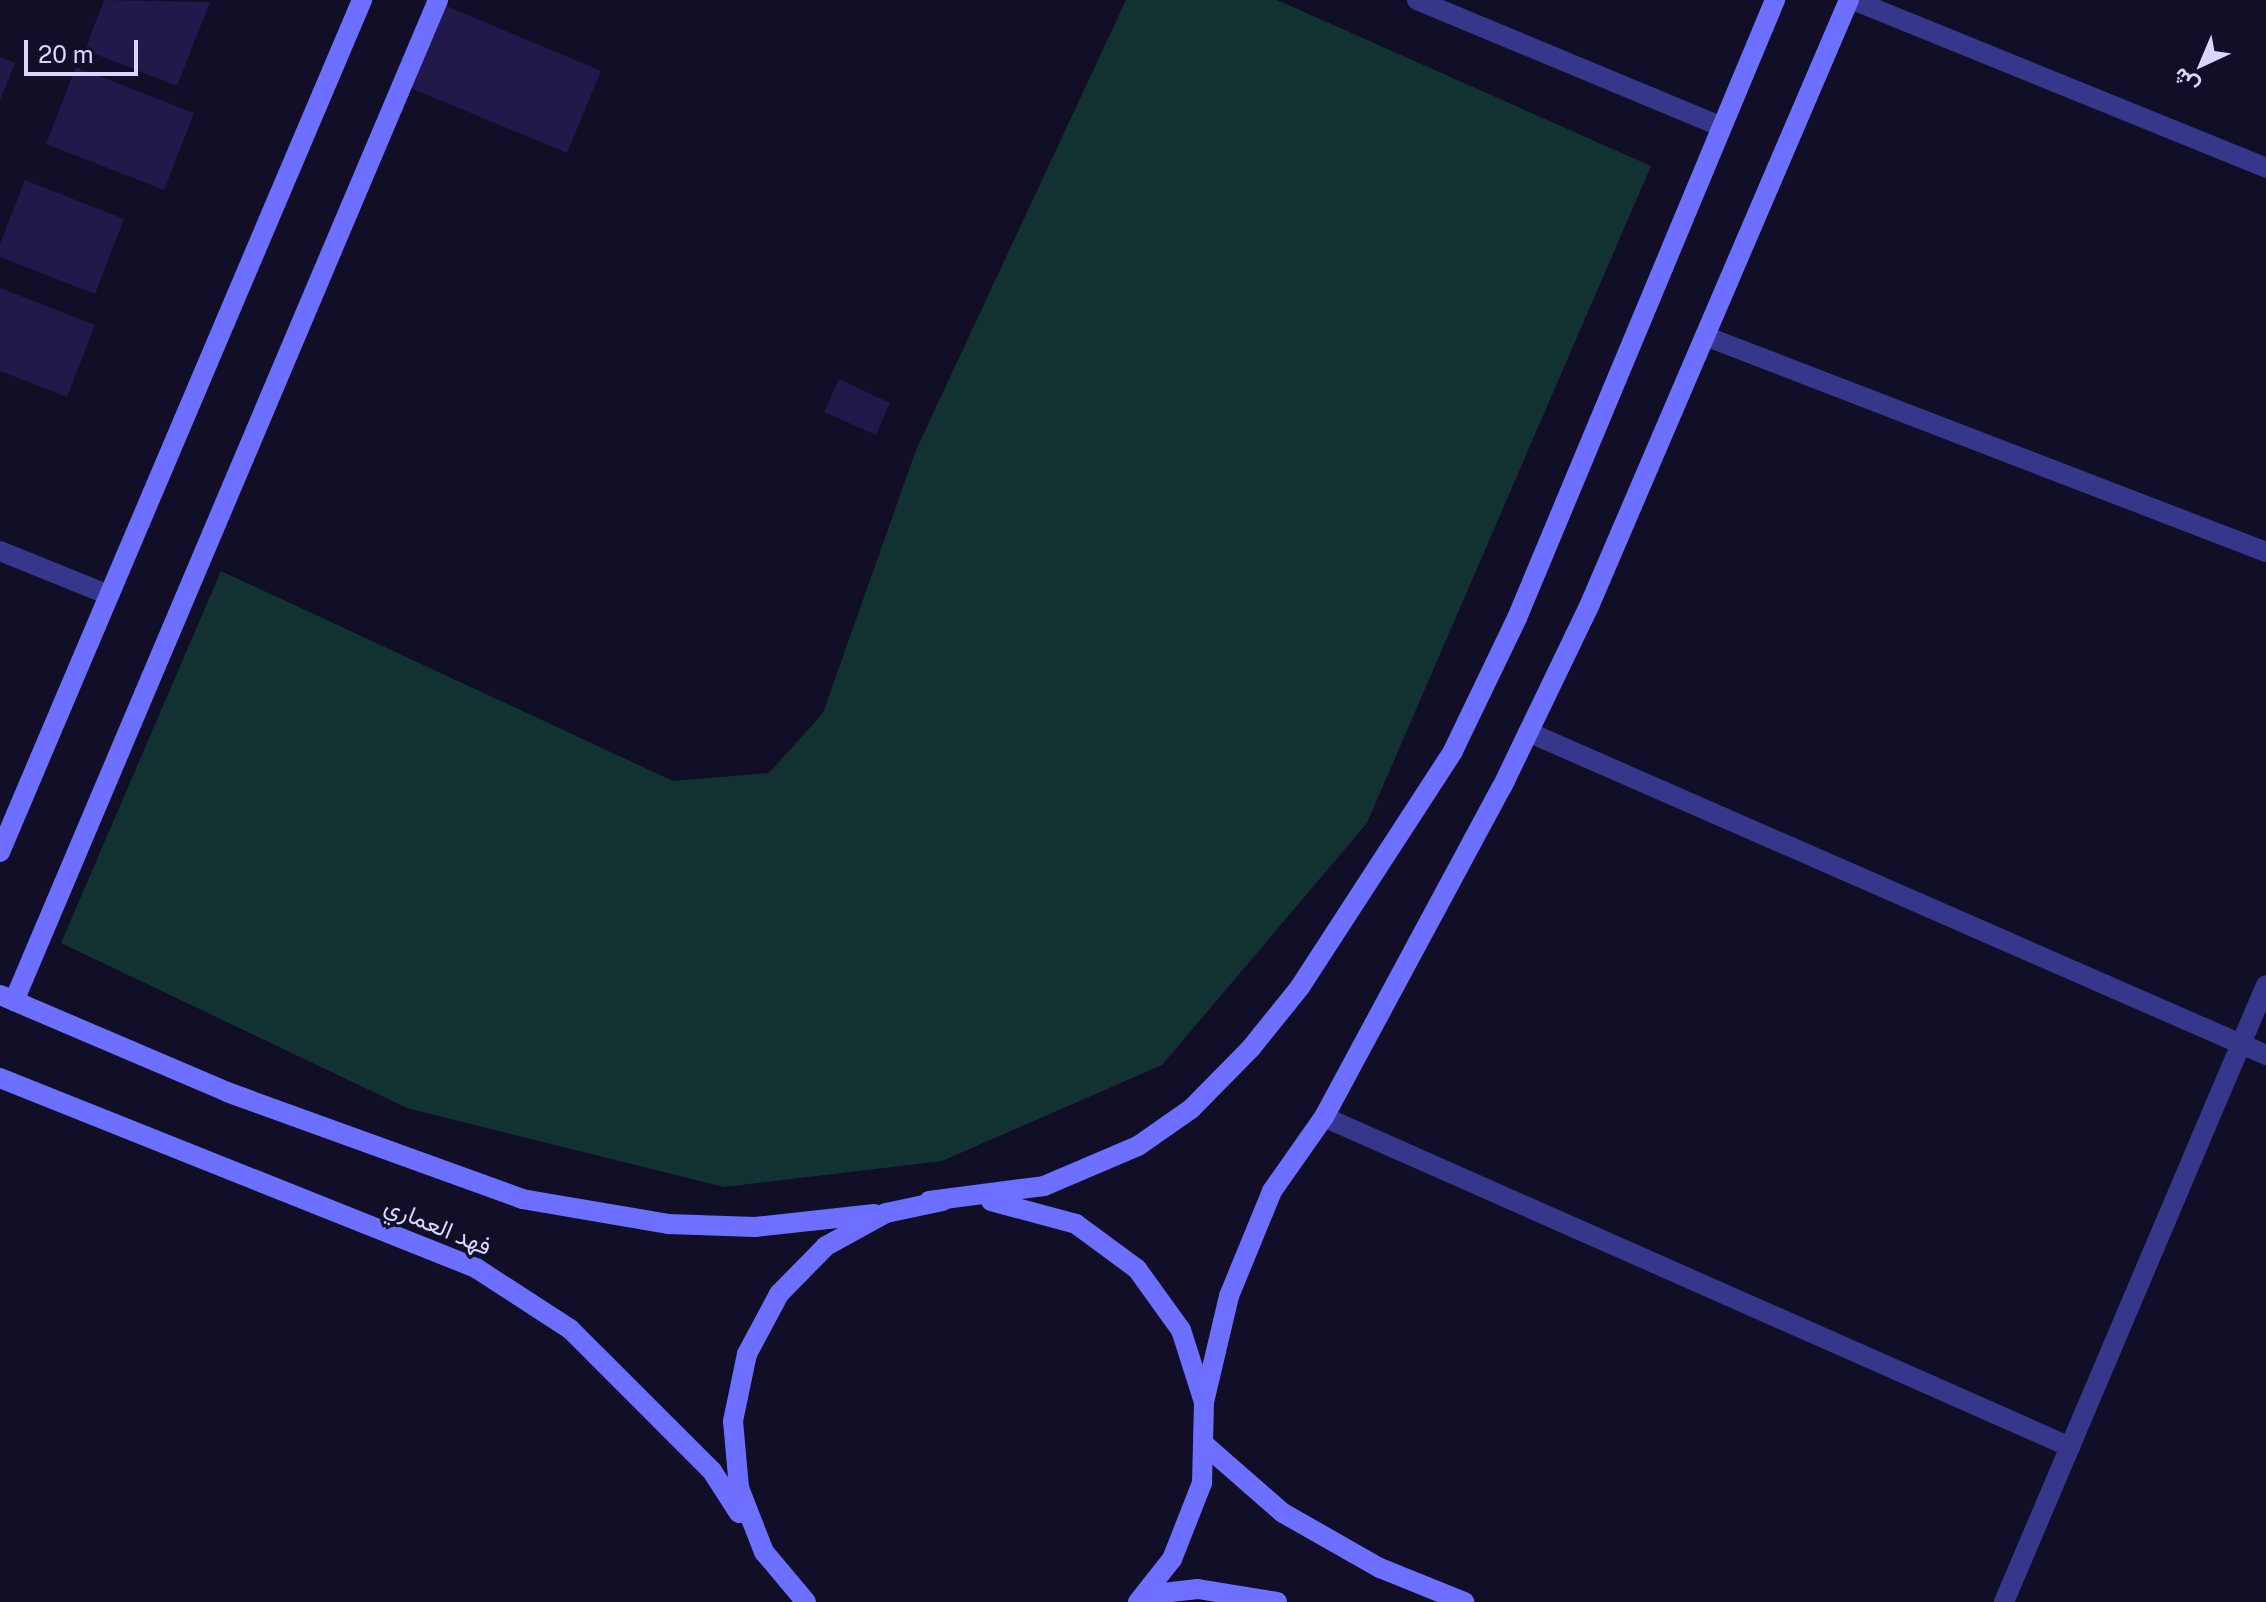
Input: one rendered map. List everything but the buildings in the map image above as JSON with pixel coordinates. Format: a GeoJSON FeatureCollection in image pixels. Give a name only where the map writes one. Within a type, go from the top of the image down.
{"type":"FeatureCollection","features":[{"type":"Feature","properties":{"kind":"street"},"geometry":{"type":"LineString","coordinates":[[0,852],[362,0]]}},
{"type":"Feature","properties":{"kind":"street"},"geometry":{"type":"LineString","coordinates":[[438,0],[7,998],[227,1092],[522,1199],[683,1224],[755,1227],[886,1213]]}},
{"type":"Feature","properties":{"kind":"street"},"geometry":{"type":"LineString","coordinates":[[1417,0],[1722,127]]}},
{"type":"Feature","properties":{"kind":"street"},"geometry":{"type":"LineString","coordinates":[[929,1201],[1044,1186],[1138,1146],[1191,1109],[1251,1048],[1300,987],[1453,751],[1517,618],[1775,0]]}},
{"type":"Feature","properties":{"kind":"street"},"geometry":{"type":"LineString","coordinates":[[1204,1402],[1229,1296],[1272,1191],[1324,1117],[1528,732],[1851,0],[2266,168]]}},
{"type":"Feature","properties":{"kind":"street"},"geometry":{"type":"LineString","coordinates":[[1705,336],[2266,552]]}},
{"type":"Feature","properties":{"kind":"street"},"geometry":{"type":"LineString","coordinates":[[0,551],[109,595]]}},
{"type":"Feature","properties":{"kind":"street"},"geometry":{"type":"LineString","coordinates":[[1528,732],[2266,1055]]}},
{"type":"Feature","properties":{"kind":"street"},"geometry":{"type":"LineString","coordinates":[[2004,1602],[2266,985]]}},
{"type":"Feature","properties":{"kind":"street","name":"فهد العماري"},"geometry":{"type":"LineString","coordinates":[[0,1078],[476,1268],[570,1329],[655,1409],[712,1471],[764,1552],[806,1602]]}},
{"type":"Feature","properties":{"kind":"street"},"geometry":{"type":"LineString","coordinates":[[1324,1117],[2070,1447]]}},
{"type":"Feature","properties":{"kind":"street","name":"فهد العماري"},"geometry":{"type":"LineString","coordinates":[[764,1552],[739,1488],[733,1421],[747,1354],[779,1294],[826,1246],[886,1213],[929,1201],[1004,1200],[1076,1224],[1101,1242],[1137,1269],[1181,1330],[1204,1402],[1202,1483],[1172,1559],[1142,1599]]}},
{"type":"Feature","properties":{"kind":"street"},"geometry":{"type":"LineString","coordinates":[[1205,1445],[1283,1513],[1380,1568],[1464,1602]]}},
{"type":"Feature","properties":{"kind":"street"},"geometry":{"type":"LineString","coordinates":[[1142,1599],[1198,1589],[1277,1602]]}},
{"type":"Feature","properties":{"kind":"green space"},"geometry":{"type":"Polygon","coordinates":[[[1126,0],[1277,0],[1651,166],[1367,823],[1162,1065],[942,1161],[724,1187],[407,1108],[61,943],[221,571],[673,781],[769,773],[823,713],[916,450],[1126,0]]]}}]}
